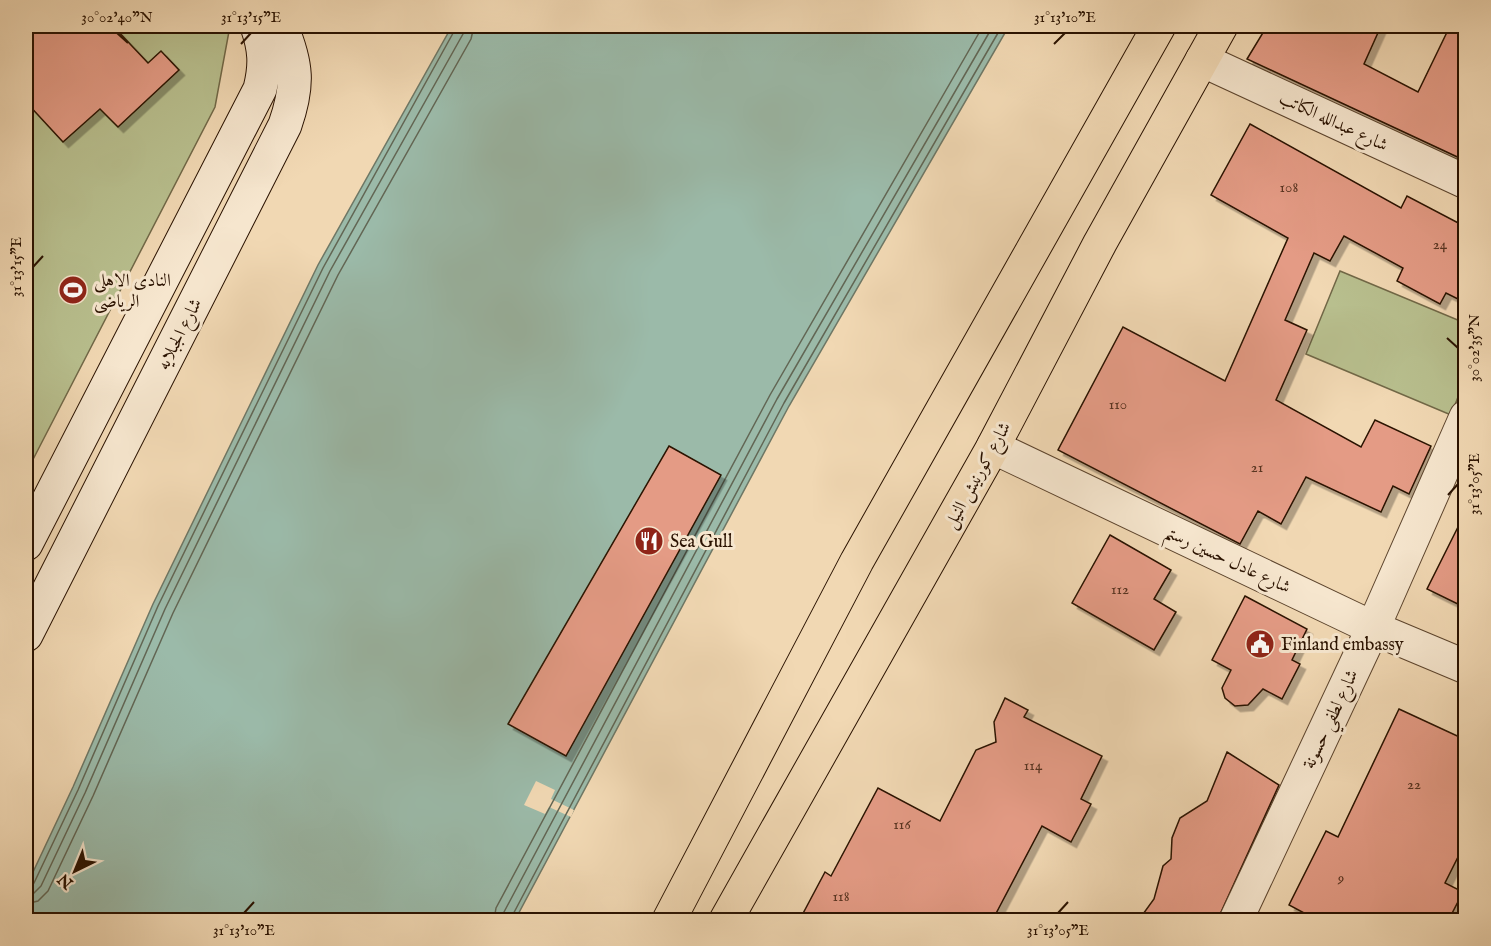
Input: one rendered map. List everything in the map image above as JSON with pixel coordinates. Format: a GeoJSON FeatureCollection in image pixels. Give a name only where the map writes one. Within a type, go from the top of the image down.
{"type":"FeatureCollection","features":[{"type":"Feature","properties":{"kind":"main road"},"geometry":{"type":"LineString","coordinates":[[669,921],[857,561],[1159,26]]}},
{"type":"Feature","properties":{"kind":"main road","name":"شارع كورنيش النيل"},"geometry":{"type":"LineString","coordinates":[[726,921],[993,447],[1100,243],[1221,26]]}},
{"type":"Feature","properties":{"kind":"street"},"geometry":{"type":"LineString","coordinates":[[26,544],[260,88],[265,69],[265,47],[257,26]]}},
{"type":"Feature","properties":{"kind":"street","name":"شارع الجبلايه"},"geometry":{"type":"LineString","coordinates":[[26,635],[285,125],[293,102],[296,80],[293,54],[281,26]]}},
{"type":"Feature","properties":{"kind":"street","name":"شارع عبدالله الكاتب"},"geometry":{"type":"LineString","coordinates":[[1202,60],[1466,182]]}},
{"type":"Feature","properties":{"kind":"street","name":"شارع لطفي حسونة"},"geometry":{"type":"LineString","coordinates":[[1236,921],[1372,628],[1466,417]]}},
{"type":"Feature","properties":{"kind":"street","name":"شارع عادل حسين رستم"},"geometry":{"type":"LineString","coordinates":[[993,447],[1372,628],[1466,667]]}},
{"type":"Feature","properties":{"kind":"green space","name":"النادى الاهلى الرياضى"},"geometry":{"type":"Polygon","coordinates":[[[26,26],[230,26],[215,107],[26,473],[26,26]]]}},
{"type":"Feature","properties":{"kind":"green space"},"geometry":{"type":"Polygon","coordinates":[[[1340,271],[1465,323],[1465,379],[1451,415],[1306,354],[1340,271]]]}},
{"type":"Feature","properties":{"kind":"water"},"geometry":{"type":"Polygon","coordinates":[[[452,26],[1009,26],[789,406],[515,920],[26,920],[26,887],[73,787],[153,604],[318,265],[452,26]]]}},
{"type":"Feature","properties":{"kind":"pier"},"geometry":{"type":"Polygon","coordinates":[[[536,781],[555,790],[551,799],[574,810],[571,817],[549,807],[545,814],[524,805],[536,781]]]}},
{"type":"Feature","properties":{"kind":"building"},"geometry":{"type":"Polygon","coordinates":[[[26,26],[113,26],[148,63],[161,51],[179,70],[118,127],[100,109],[63,142],[26,102],[26,26]]]}},
{"type":"Feature","properties":{"kind":"building"},"geometry":{"type":"Polygon","coordinates":[[[1267,26],[1381,26],[1364,64],[1418,92],[1450,26],[1466,26],[1466,161],[1247,59],[1267,26]]]}},
{"type":"Feature","properties":{"kind":"building"},"geometry":{"type":"Polygon","coordinates":[[[1250,124],[1401,208],[1407,196],[1466,227],[1466,303],[1446,293],[1440,304],[1397,281],[1403,268],[1344,236],[1330,261],[1314,253],[1285,320],[1307,330],[1276,400],[1361,447],[1375,420],[1431,446],[1409,494],[1393,486],[1381,512],[1306,477],[1281,524],[1258,511],[1240,544],[1058,450],[1123,327],[1225,381],[1288,238],[1211,195],[1250,124]]]}},
{"type":"Feature","properties":{"kind":"building","name":"Sea Gull"},"geometry":{"type":"Polygon","coordinates":[[[669,446],[721,475],[566,756],[508,724],[669,446]]]}},
{"type":"Feature","properties":{"kind":"building"},"geometry":{"type":"Polygon","coordinates":[[[1466,511],[1466,608],[1427,589],[1466,511]]]}},
{"type":"Feature","properties":{"kind":"building"},"geometry":{"type":"Polygon","coordinates":[[[1110,535],[1171,570],[1154,599],[1176,612],[1154,650],[1072,603],[1110,535]]]}},
{"type":"Feature","properties":{"kind":"building","name":"Finland embassy"},"geometry":{"type":"Polygon","coordinates":[[[1245,596],[1307,629],[1292,660],[1300,664],[1282,699],[1263,689],[1248,705],[1235,706],[1225,698],[1222,688],[1231,670],[1212,660],[1245,596]]]}},
{"type":"Feature","properties":{"kind":"building"},"geometry":{"type":"Polygon","coordinates":[[[1005,698],[1028,710],[1024,717],[1102,756],[1081,799],[1091,804],[1071,842],[1042,826],[992,921],[799,921],[825,872],[831,876],[878,788],[940,821],[976,750],[996,742],[994,722],[1005,698]]]}},
{"type":"Feature","properties":{"kind":"building"},"geometry":{"type":"Polygon","coordinates":[[[1399,709],[1466,740],[1466,841],[1445,883],[1463,892],[1448,921],[1319,921],[1289,905],[1326,831],[1338,837],[1399,709]]]}},
{"type":"Feature","properties":{"kind":"building"},"geometry":{"type":"Polygon","coordinates":[[[1227,752],[1279,785],[1217,921],[1138,921],[1154,899],[1163,866],[1171,859],[1172,838],[1180,818],[1207,801],[1227,752]]]}},
{"type":"Feature","properties":{"kind":"place","name":"النادى الاهلى الرياضى"},"geometry":{"type":"Point","coordinates":[73,290]}},
{"type":"Feature","properties":{"kind":"place","name":"Sea Gull"},"geometry":{"type":"Point","coordinates":[649,541]}},
{"type":"Feature","properties":{"kind":"place","name":"Finland embassy"},"geometry":{"type":"Point","coordinates":[1260,644]}}]}
